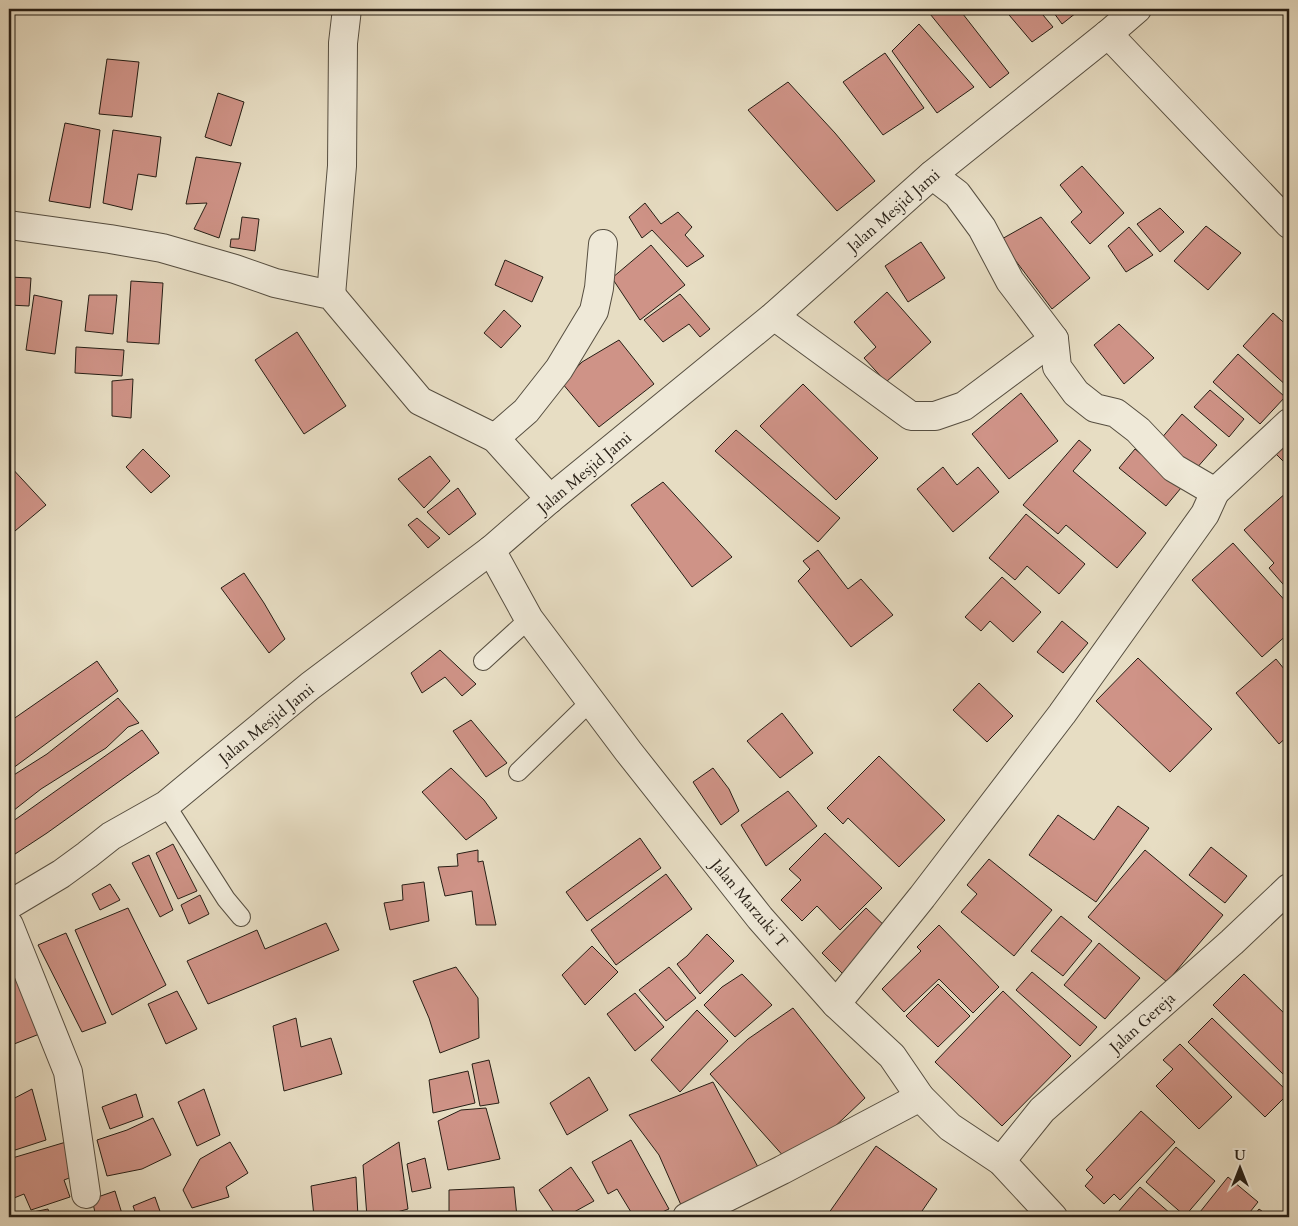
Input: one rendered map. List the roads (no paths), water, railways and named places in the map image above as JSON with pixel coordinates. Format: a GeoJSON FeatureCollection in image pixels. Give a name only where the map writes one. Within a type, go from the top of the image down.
{"type":"FeatureCollection","features":[{"type":"Feature","properties":{"kind":"street"},"geometry":{"type":"LineString","coordinates":[[331,295],[342,166],[344,43],[347,9]]}},
{"type":"Feature","properties":{"kind":"street","name":"Jalan Mesjid Jami"},"geometry":{"type":"LineString","coordinates":[[9,905],[61,874],[111,836],[166,805],[310,686],[491,550],[550,499],[774,316],[932,175],[1137,9]]}},
{"type":"Feature","properties":{"kind":"street"},"geometry":{"type":"LineString","coordinates":[[1108,34],[1289,224]]}},
{"type":"Feature","properties":{"kind":"street"},"geometry":{"type":"LineString","coordinates":[[932,175],[957,194],[982,228],[1010,281],[1054,339],[1057,367],[1076,393],[1095,408],[1116,413],[1138,430],[1174,468],[1214,492]]}},
{"type":"Feature","properties":{"kind":"street"},"geometry":{"type":"LineString","coordinates":[[9,226],[110,238],[162,248],[275,282],[331,295],[420,401],[495,438],[550,499]]}},
{"type":"Feature","properties":{"kind":"street"},"geometry":{"type":"LineString","coordinates":[[495,438],[526,410],[559,369],[594,311],[599,288],[603,244]]}},
{"type":"Feature","properties":{"kind":"street"},"geometry":{"type":"LineString","coordinates":[[774,316],[911,416],[935,416],[964,406],[1054,339]]}},
{"type":"Feature","properties":{"kind":"street"},"geometry":{"type":"LineString","coordinates":[[836,1004],[922,897],[1062,714],[1205,514],[1214,492],[1289,423]]}},
{"type":"Feature","properties":{"kind":"street","name":"Jalan Marzuki T"},"geometry":{"type":"LineString","coordinates":[[491,550],[529,619],[760,918],[836,1004],[892,1056],[920,1097],[950,1127],[1001,1161],[1053,1217]]}},
{"type":"Feature","properties":{"kind":"street","name":"Jalan Gereja"},"geometry":{"type":"LineString","coordinates":[[1001,1161],[1042,1110],[1232,942],[1289,888]]}},
{"type":"Feature","properties":{"kind":"street"},"geometry":{"type":"LineString","coordinates":[[9,924],[68,1072],[86,1194]]}},
{"type":"Feature","properties":{"kind":"street"},"geometry":{"type":"LineString","coordinates":[[687,1217],[782,1170],[920,1097]]}},
{"type":"Feature","properties":{"kind":"lane"},"geometry":{"type":"LineString","coordinates":[[483,661],[529,619]]}},
{"type":"Feature","properties":{"kind":"lane"},"geometry":{"type":"LineString","coordinates":[[518,772],[591,701]]}},
{"type":"Feature","properties":{"kind":"lane"},"geometry":{"type":"LineString","coordinates":[[166,805],[226,899],[241,917]]}}]}
